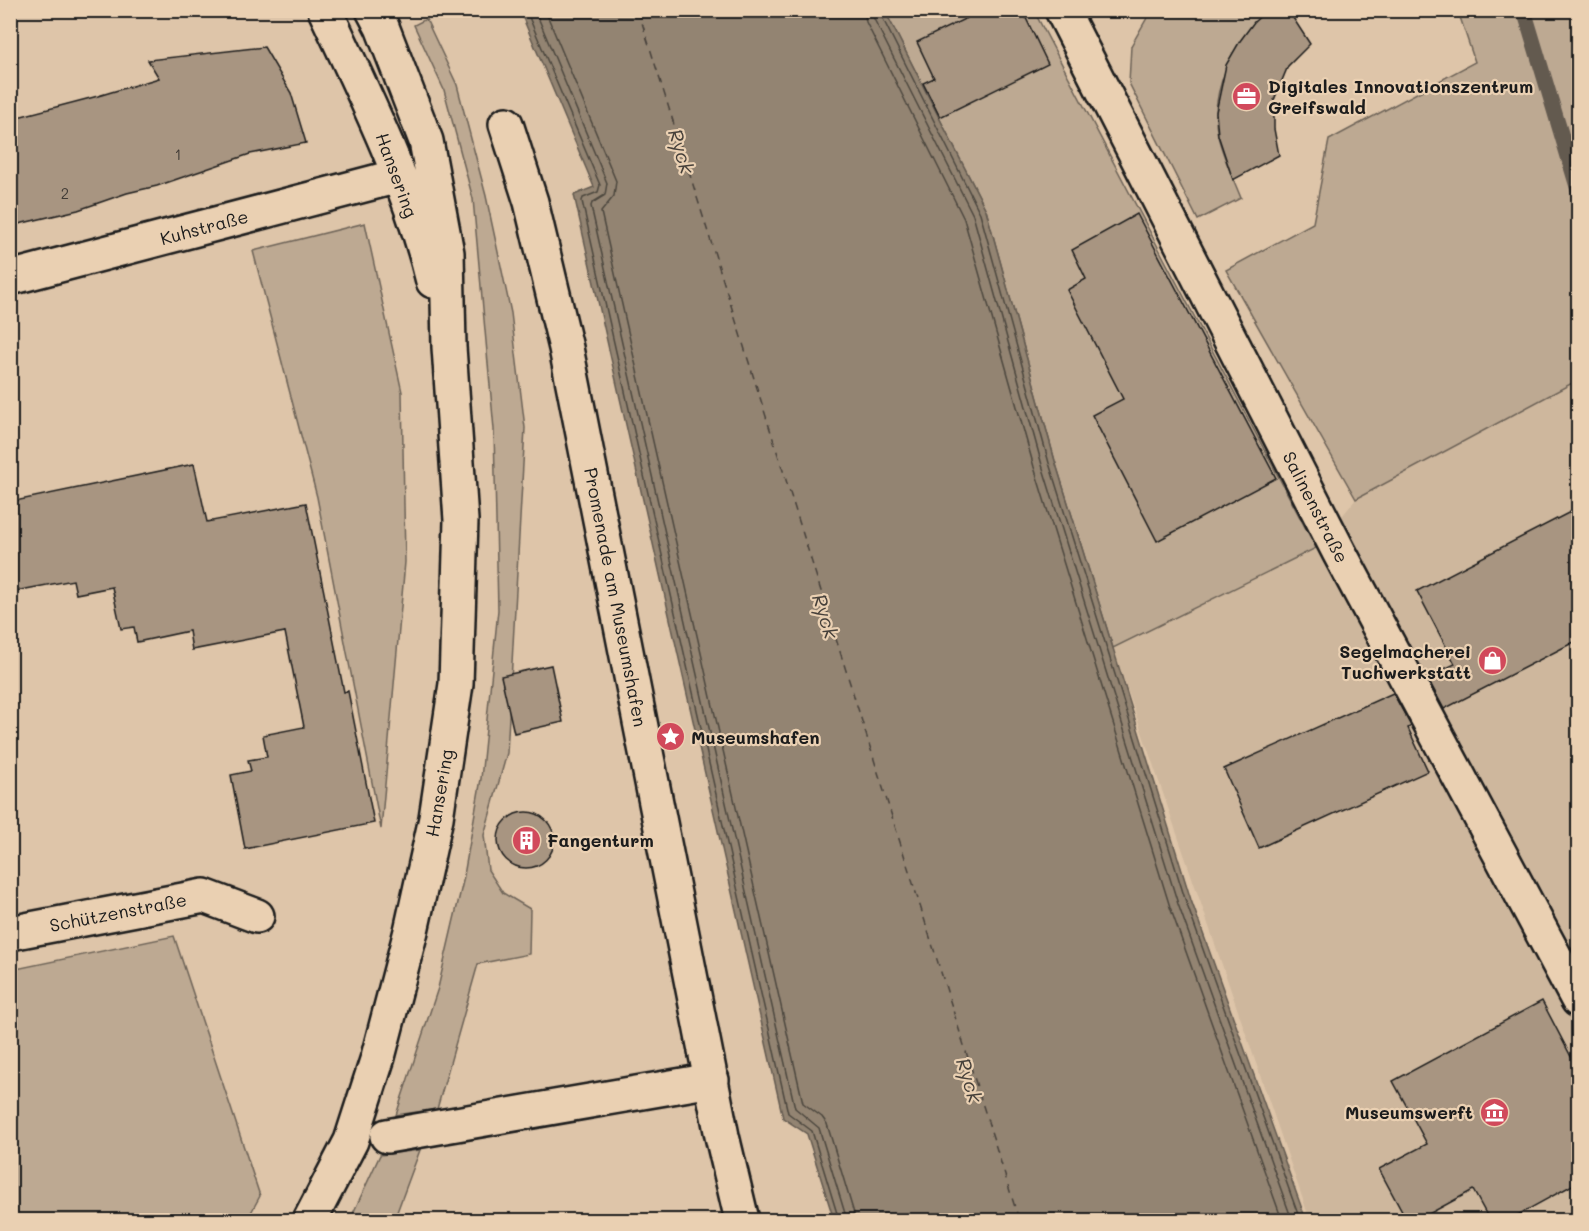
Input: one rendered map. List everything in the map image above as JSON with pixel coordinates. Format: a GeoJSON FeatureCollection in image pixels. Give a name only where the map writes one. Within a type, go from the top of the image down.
{"type":"FeatureCollection","features":[{"type":"Feature","properties":{"kind":"street","name":"Hansering"},"geometry":{"type":"LineString","coordinates":[[325,10],[388,144],[427,257],[449,347]]}},
{"type":"Feature","properties":{"kind":"street","name":"Hansering"},"geometry":{"type":"LineString","coordinates":[[310,1221],[351,1142],[378,1057],[411,931],[436,818],[456,684],[461,520],[449,347],[447,253],[426,141],[382,27],[373,10]]}},
{"type":"Feature","properties":{"kind":"street","name":"Salinenstraße"},"geometry":{"type":"LineString","coordinates":[[1075,15],[1339,552],[1578,1000]]}},
{"type":"Feature","properties":{"kind":"street","name":"Promenade am Museumshafen"},"geometry":{"type":"LineString","coordinates":[[506,124],[531,202],[566,348],[722,1136],[742,1217]]}},
{"type":"Feature","properties":{"kind":"street","name":"Kuhstraße"},"geometry":{"type":"LineString","coordinates":[[10,278],[398,176]]}},
{"type":"Feature","properties":{"kind":"street","name":"Schützenstraße"},"geometry":{"type":"LineString","coordinates":[[10,933],[204,896],[257,916]]}},
{"type":"Feature","properties":{"kind":"street"},"geometry":{"type":"LineString","coordinates":[[387,1136],[712,1080]]}},
{"type":"Feature","properties":{"kind":"shaded area"},"geometry":{"type":"Polygon","coordinates":[[[885,11],[1034,11],[1316,548],[1113,648],[1055,461],[986,210],[885,11]]]}},
{"type":"Feature","properties":{"kind":"shaded area"},"geometry":{"type":"Polygon","coordinates":[[[1154,11],[1267,11],[1244,37],[1235,52],[1227,68],[1217,102],[1218,136],[1241,198],[1198,220],[1129,83],[1131,46],[1147,18],[1154,11]]]}},
{"type":"Feature","properties":{"kind":"shaded area"},"geometry":{"type":"Polygon","coordinates":[[[1458,11],[1578,11],[1578,385],[1576,381],[1356,499],[1226,270],[1313,223],[1329,140],[1475,62],[1458,11]]]}},
{"type":"Feature","properties":{"kind":"shaded area"},"geometry":{"type":"Polygon","coordinates":[[[426,19],[457,85],[486,196],[511,313],[525,428],[507,753],[484,835],[488,870],[503,893],[530,909],[529,954],[478,964],[437,1109],[396,1115],[438,988],[463,881],[481,779],[498,610],[494,429],[473,199],[444,90],[414,25],[426,19]]]}},
{"type":"Feature","properties":{"kind":"shaded area"},"geometry":{"type":"Polygon","coordinates":[[[365,223],[402,392],[405,562],[381,829],[317,497],[253,251],[365,223]]]}},
{"type":"Feature","properties":{"kind":"shaded area"},"geometry":{"type":"Polygon","coordinates":[[[1576,380],[1578,385],[1578,1220],[1310,1220],[1113,648],[1316,548],[1356,499],[1576,380]]]}},
{"type":"Feature","properties":{"kind":"shaded area"},"geometry":{"type":"Polygon","coordinates":[[[174,936],[260,1196],[247,1220],[11,1220],[11,970],[174,936]]]}},
{"type":"Feature","properties":{"kind":"shaded area"},"geometry":{"type":"Polygon","coordinates":[[[420,1150],[394,1220],[350,1220],[380,1155],[420,1150]]]}},
{"type":"Feature","properties":{"kind":"water","name":"Museumshafen"},"geometry":{"type":"Polygon","coordinates":[[[520,11],[885,11],[986,210],[1055,461],[1191,900],[1306,1220],[834,1220],[807,1134],[783,1118],[574,195],[594,187],[520,11]]]}},
{"type":"Feature","properties":{"kind":"building"},"geometry":{"type":"Polygon","coordinates":[[[983,10],[1022,10],[1048,64],[940,117],[923,83],[934,78],[917,42],[983,10]]]}},
{"type":"Feature","properties":{"kind":"building","name":"Digitales Innovationszentrum Greifswald"},"geometry":{"type":"Polygon","coordinates":[[[1267,10],[1288,10],[1310,44],[1288,66],[1274,100],[1274,129],[1279,155],[1233,180],[1218,135],[1216,112],[1226,65],[1254,22],[1267,10]]]}},
{"type":"Feature","properties":{"kind":"building"},"geometry":{"type":"Polygon","coordinates":[[[264,47],[291,93],[306,143],[250,154],[78,210],[10,226],[10,119],[159,78],[148,60],[264,47]]]}},
{"type":"Feature","properties":{"kind":"building"},"geometry":{"type":"Polygon","coordinates":[[[1137,214],[1276,478],[1157,541],[1092,415],[1123,399],[1067,290],[1086,279],[1072,250],[1137,214]]]}},
{"type":"Feature","properties":{"kind":"building"},"geometry":{"type":"Polygon","coordinates":[[[194,464],[207,522],[306,503],[344,692],[348,691],[374,823],[245,849],[231,775],[251,771],[248,760],[267,757],[263,735],[304,727],[285,632],[192,650],[189,631],[137,642],[134,627],[121,629],[112,587],[76,594],[73,580],[10,592],[10,502],[194,464]]]}},
{"type":"Feature","properties":{"kind":"building"},"geometry":{"type":"Polygon","coordinates":[[[1578,508],[1578,640],[1444,709],[1427,677],[1455,664],[1417,591],[1578,508]]]}},
{"type":"Feature","properties":{"kind":"building"},"geometry":{"type":"Polygon","coordinates":[[[551,665],[563,722],[514,733],[501,676],[551,665]]]}},
{"type":"Feature","properties":{"kind":"building"},"geometry":{"type":"Polygon","coordinates":[[[1393,693],[1411,726],[1408,728],[1428,771],[1259,848],[1224,769],[1393,693]]]}},
{"type":"Feature","properties":{"kind":"building","name":"Fangenturm"},"geometry":{"type":"Polygon","coordinates":[[[526,812],[537,814],[546,820],[552,829],[554,840],[552,851],[546,860],[537,866],[526,868],[515,866],[506,860],[500,851],[498,840],[500,829],[506,820],[515,814],[526,812]]]}},
{"type":"Feature","properties":{"kind":"building","name":"Museumswerft"},"geometry":{"type":"Polygon","coordinates":[[[1542,1001],[1578,1070],[1578,1182],[1507,1221],[1490,1221],[1473,1190],[1416,1221],[1407,1221],[1379,1169],[1427,1144],[1393,1081],[1542,1001]]]}},
{"type":"Feature","properties":{"kind":"waterway"},"geometry":{"type":"LineString","coordinates":[[1524,10],[1578,190]]}},
{"type":"Feature","properties":{"kind":"ferry route"},"geometry":{"type":"LineString","coordinates":[[638,10],[1019,1220]]}},
{"type":"Feature","properties":{"kind":"place","name":"Digitales Innovationszentrum Greifswald"},"geometry":{"type":"Point","coordinates":[1247,96]}},
{"type":"Feature","properties":{"kind":"place","name":"Segelmacherei Tuchwerkstatt"},"geometry":{"type":"Point","coordinates":[1492,661]}},
{"type":"Feature","properties":{"kind":"place","name":"Museumshafen"},"geometry":{"type":"Point","coordinates":[670,737]}},
{"type":"Feature","properties":{"kind":"place","name":"Fangenturm"},"geometry":{"type":"Point","coordinates":[526,840]}},
{"type":"Feature","properties":{"kind":"place","name":"Museumswerft"},"geometry":{"type":"Point","coordinates":[1494,1112]}},
{"type":"Feature","properties":{"kind":"water label","name":"Ryck"},"geometry":{"type":"Point","coordinates":[682,151]}},
{"type":"Feature","properties":{"kind":"water label","name":"Ryck"},"geometry":{"type":"Point","coordinates":[826,616]}},
{"type":"Feature","properties":{"kind":"water label","name":"Ryck"},"geometry":{"type":"Point","coordinates":[970,1080]}}]}
